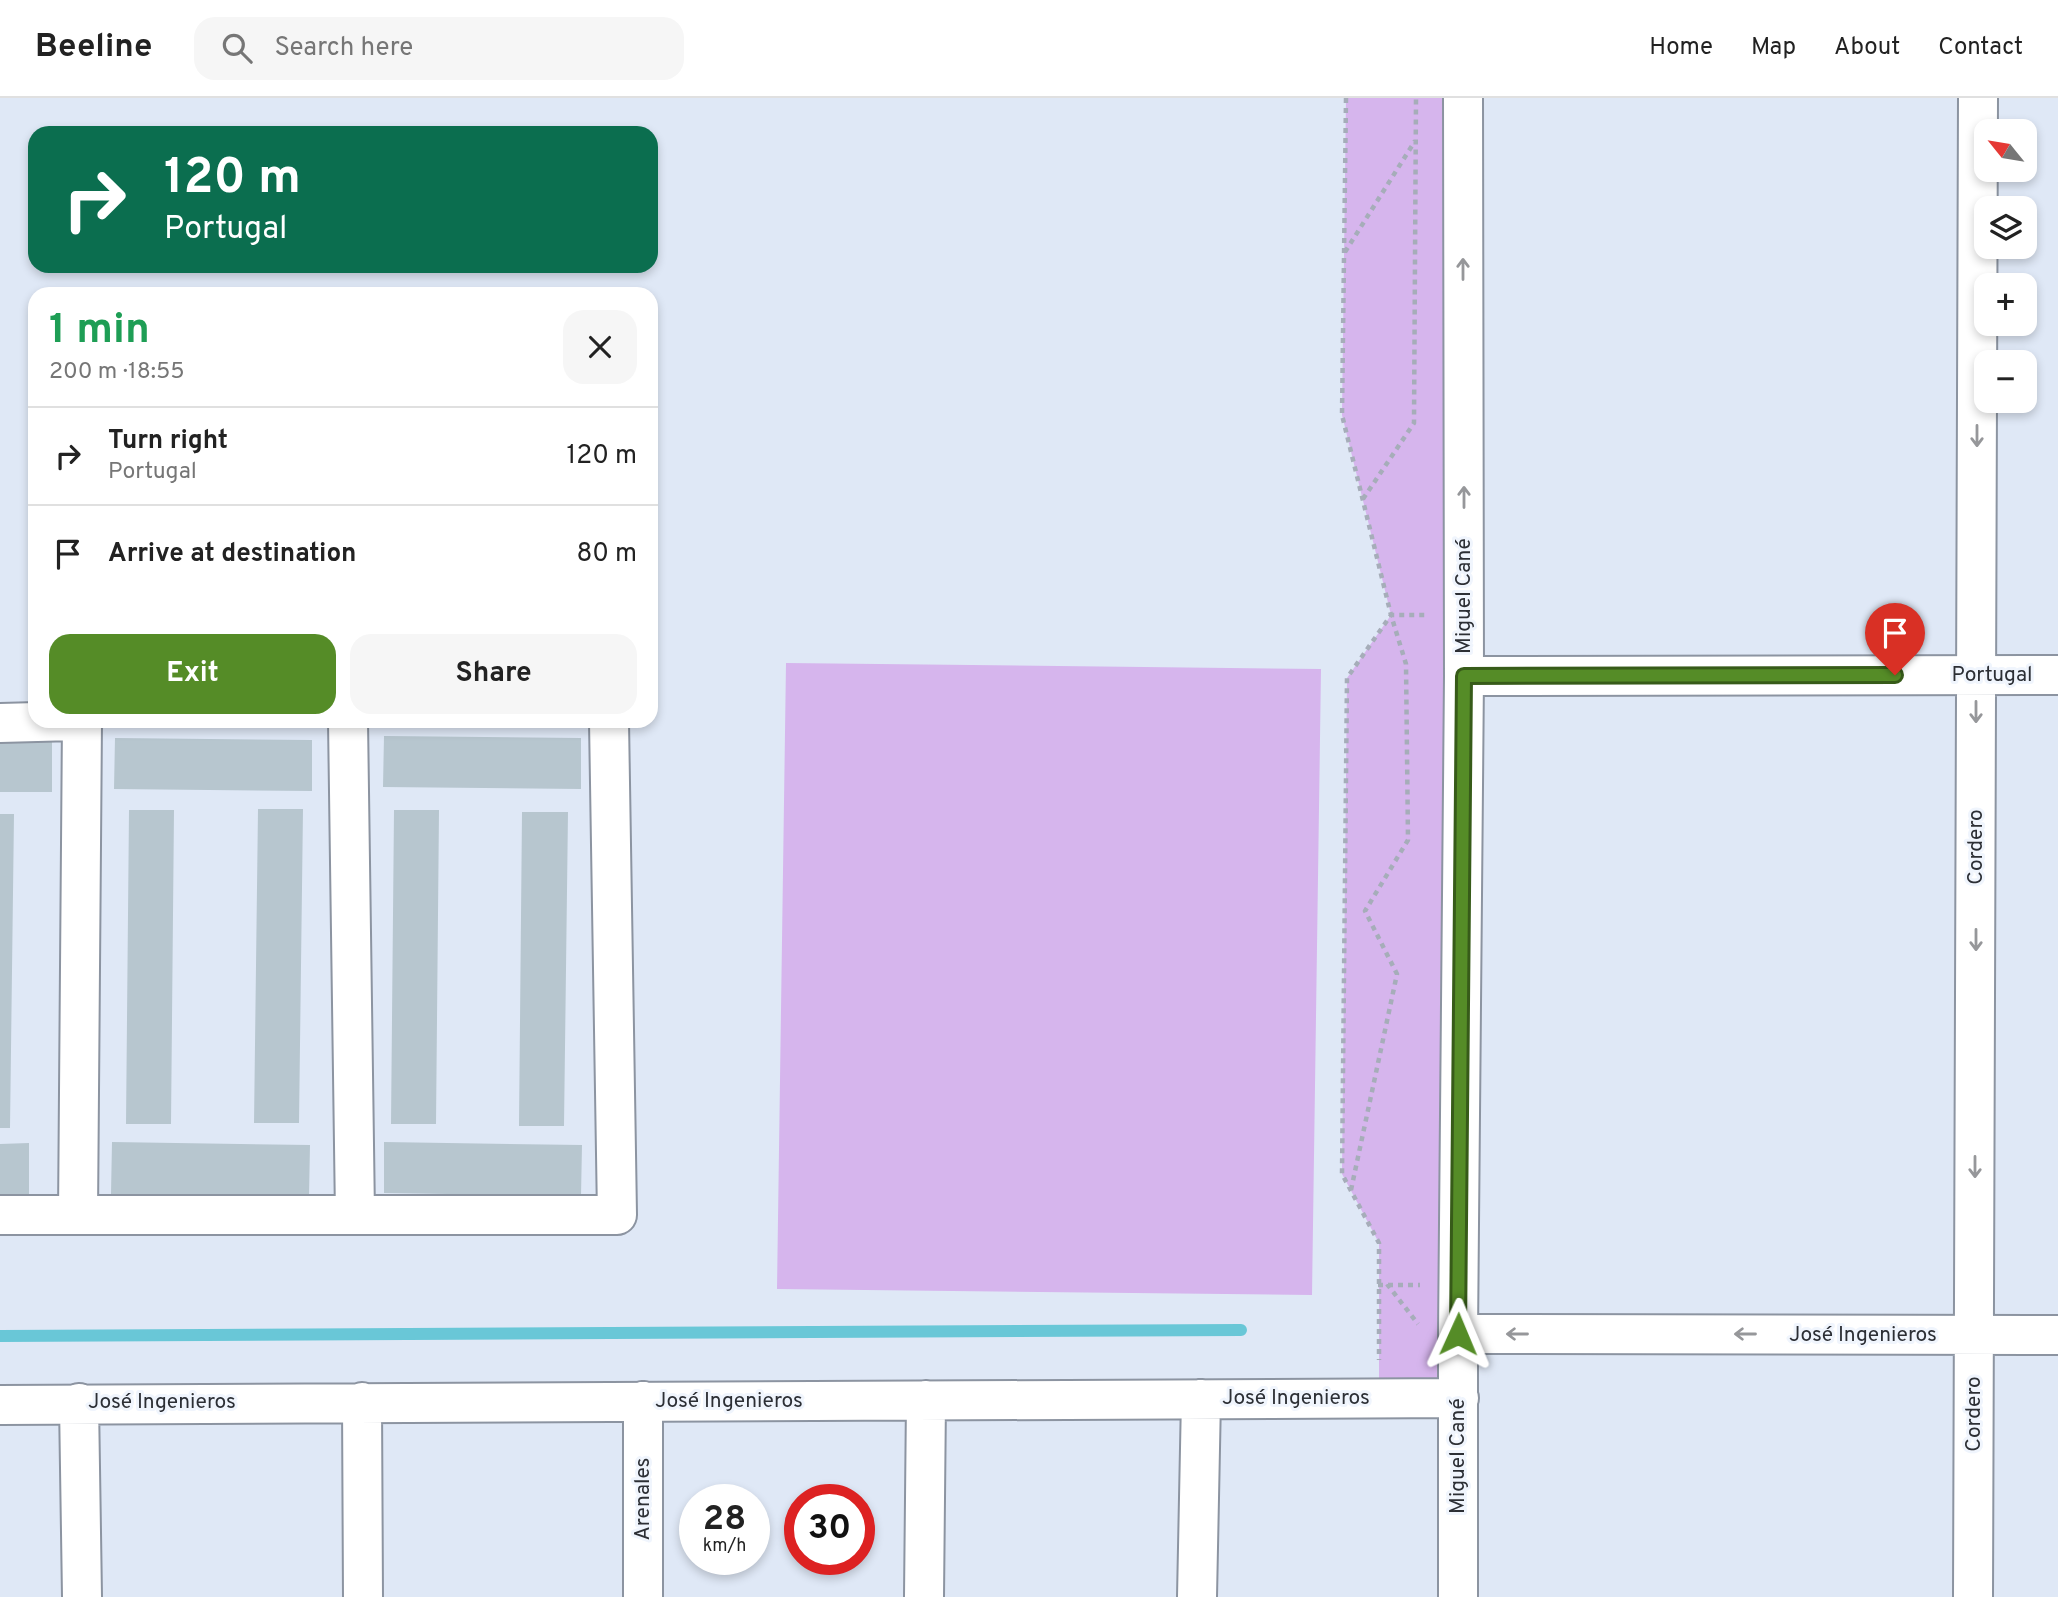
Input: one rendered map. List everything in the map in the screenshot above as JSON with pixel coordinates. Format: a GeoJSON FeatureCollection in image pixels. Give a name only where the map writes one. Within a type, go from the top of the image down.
{"type":"FeatureCollection","features":[{"type":"Feature","properties":{"kind":"street","name":"Miguel Cané"},"geometry":{"type":"LineString","coordinates":[[1458,1597],[1459,1398],[1441,1333],[1464,676],[1463,98]]}},
{"type":"Feature","properties":{"kind":"street","name":"Cordero"},"geometry":{"type":"LineString","coordinates":[[1973,1597],[1978,98]]}},
{"type":"Feature","properties":{"kind":"street","name":"Portugal"},"geometry":{"type":"LineString","coordinates":[[1464,676],[2058,675]]}},
{"type":"Feature","properties":{"kind":"street"},"geometry":{"type":"LineString","coordinates":[[0,723],[28,722]]}},
{"type":"Feature","properties":{"kind":"street"},"geometry":{"type":"LineString","coordinates":[[78,1215],[82,728]]}},
{"type":"Feature","properties":{"kind":"street"},"geometry":{"type":"LineString","coordinates":[[348,728],[355,1215]]}},
{"type":"Feature","properties":{"kind":"street"},"geometry":{"type":"LineString","coordinates":[[0,1215],[617,1215],[609,728]]}},
{"type":"Feature","properties":{"kind":"street","name":"José Ingenieros"},"geometry":{"type":"LineString","coordinates":[[1441,1333],[2058,1335]]}},
{"type":"Feature","properties":{"kind":"street","name":"José Ingenieros"},"geometry":{"type":"LineString","coordinates":[[0,1405],[1459,1398]]}},
{"type":"Feature","properties":{"kind":"street"},"geometry":{"type":"LineString","coordinates":[[1197,1597],[1201,1399]]}},
{"type":"Feature","properties":{"kind":"street"},"geometry":{"type":"LineString","coordinates":[[924,1597],[926,1400]]}},
{"type":"Feature","properties":{"kind":"street","name":"Arenales"},"geometry":{"type":"LineString","coordinates":[[643,1401],[643,1597]]}},
{"type":"Feature","properties":{"kind":"street"},"geometry":{"type":"LineString","coordinates":[[362,1402],[363,1597]]}},
{"type":"Feature","properties":{"kind":"street"},"geometry":{"type":"LineString","coordinates":[[79,1403],[82,1597]]}},
{"type":"Feature","properties":{"kind":"path"},"geometry":{"type":"LineString","coordinates":[[1346,98],[1342,415],[1391,615],[1406,664],[1408,840],[1365,911],[1397,974],[1351,1191]]}},
{"type":"Feature","properties":{"kind":"path"},"geometry":{"type":"LineString","coordinates":[[1362,500],[1414,423],[1416,98]]}},
{"type":"Feature","properties":{"kind":"path"},"geometry":{"type":"LineString","coordinates":[[1344,253],[1416,138]]}},
{"type":"Feature","properties":{"kind":"path"},"geometry":{"type":"LineString","coordinates":[[1391,615],[1464,615]]}},
{"type":"Feature","properties":{"kind":"path"},"geometry":{"type":"LineString","coordinates":[[1378,1398],[1379,1243],[1342,1174],[1347,678],[1391,615]]}},
{"type":"Feature","properties":{"kind":"path"},"geometry":{"type":"LineString","coordinates":[[1387,1284],[1441,1333]]}},
{"type":"Feature","properties":{"kind":"shaded area"},"geometry":{"type":"Polygon","coordinates":[[[1346,98],[1461,98],[1459,1398],[1379,1379],[1379,1243],[1342,1174],[1347,678],[1391,615],[1342,415],[1346,98]]]}},
{"type":"Feature","properties":{"kind":"shaded area"},"geometry":{"type":"Polygon","coordinates":[[[786,663],[1321,669],[1312,1295],[777,1289],[786,663]]]}},
{"type":"Feature","properties":{"kind":"building"},"geometry":{"type":"Polygon","coordinates":[[[384,736],[581,738],[581,789],[383,787],[384,736]]]}},
{"type":"Feature","properties":{"kind":"building"},"geometry":{"type":"Polygon","coordinates":[[[52,737],[52,792],[0,792],[0,738],[52,737]]]}},
{"type":"Feature","properties":{"kind":"building"},"geometry":{"type":"Polygon","coordinates":[[[115,738],[312,740],[312,791],[114,789],[115,738]]]}},
{"type":"Feature","properties":{"kind":"building"},"geometry":{"type":"Polygon","coordinates":[[[258,809],[303,809],[299,1123],[254,1123],[258,809]]]}},
{"type":"Feature","properties":{"kind":"building"},"geometry":{"type":"Polygon","coordinates":[[[129,810],[174,810],[171,1124],[126,1124],[129,810]]]}},
{"type":"Feature","properties":{"kind":"building"},"geometry":{"type":"Polygon","coordinates":[[[394,810],[439,810],[436,1124],[391,1124],[394,810]]]}},
{"type":"Feature","properties":{"kind":"building"},"geometry":{"type":"Polygon","coordinates":[[[522,812],[568,812],[564,1126],[519,1126],[522,812]]]}},
{"type":"Feature","properties":{"kind":"building"},"geometry":{"type":"Polygon","coordinates":[[[0,814],[14,814],[10,1128],[0,1128],[0,814]]]}},
{"type":"Feature","properties":{"kind":"building"},"geometry":{"type":"Polygon","coordinates":[[[112,1142],[310,1145],[309,1196],[111,1194],[112,1142]]]}},
{"type":"Feature","properties":{"kind":"building"},"geometry":{"type":"Polygon","coordinates":[[[384,1142],[582,1145],[581,1196],[384,1193],[384,1142]]]}},
{"type":"Feature","properties":{"kind":"building"},"geometry":{"type":"Polygon","coordinates":[[[29,1143],[29,1198],[0,1198],[0,1144],[29,1143]]]}},
{"type":"Feature","properties":{"kind":"waterway"},"geometry":{"type":"LineString","coordinates":[[0,1336],[1241,1330]]}},
{"type":"Feature","properties":{"kind":"route"},"geometry":{"type":"LineString","coordinates":[[1458,1334],[1464,676],[1895,675]]}}]}
